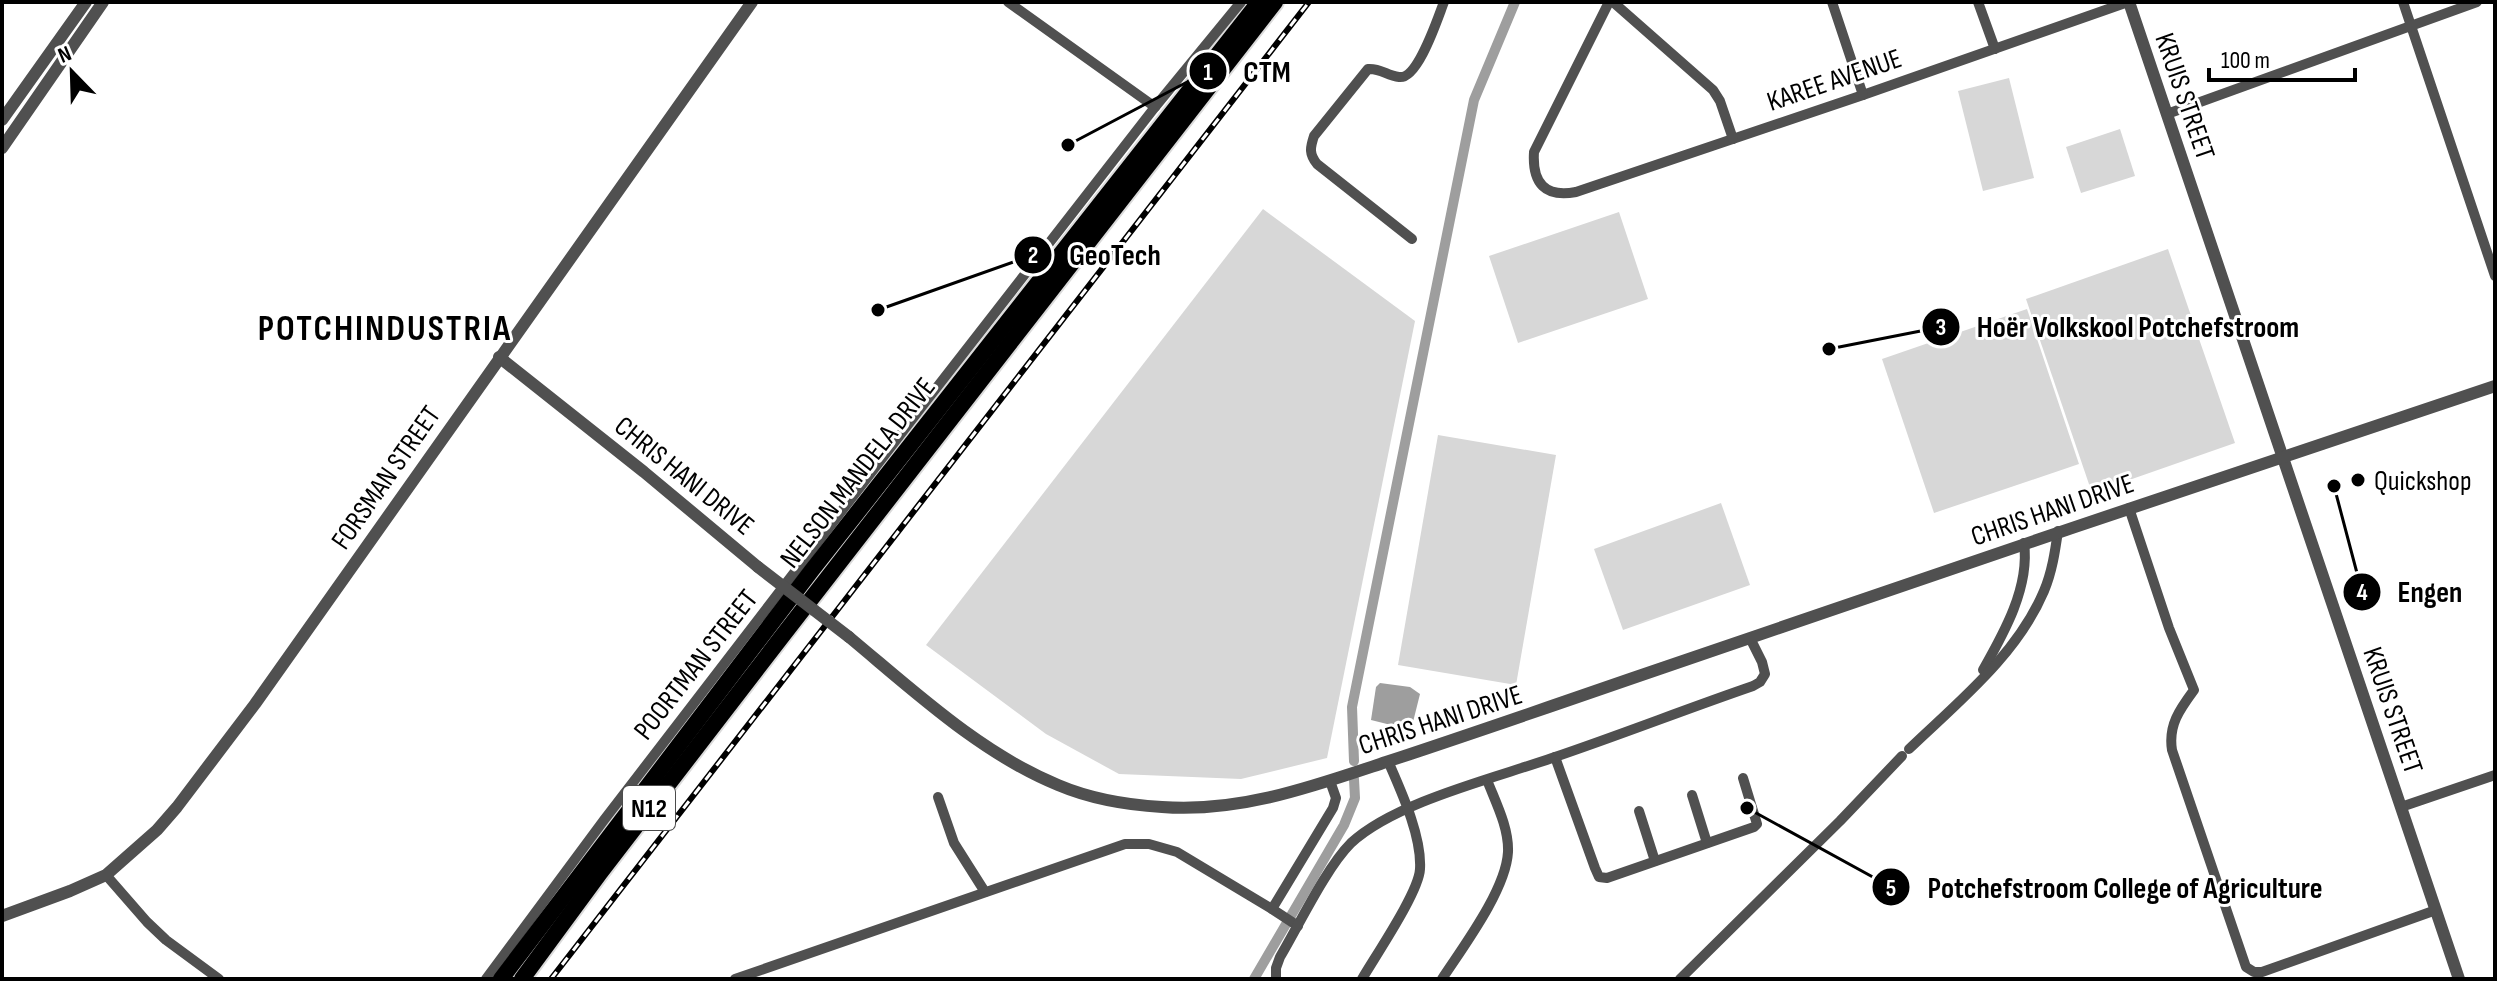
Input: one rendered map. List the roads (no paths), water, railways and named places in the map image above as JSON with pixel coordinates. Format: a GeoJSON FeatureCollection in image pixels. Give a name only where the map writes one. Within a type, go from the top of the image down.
{"type":"FeatureCollection","features":[{"type":"Feature","properties":{"kind":"highway","name":"NELSON MANDELA DRIVE"},"geometry":{"type":"LineString","coordinates":[[501,979],[812,570],[1259,2]]}},
{"type":"Feature","properties":{"kind":"highway","name":"NELSON MANDELA DRIVE"},"geometry":{"type":"LineString","coordinates":[[522,979],[742,688],[1275,2]]}},
{"type":"Feature","properties":{"kind":"street"},"geometry":{"type":"LineString","coordinates":[[2,120],[86,2]]}},
{"type":"Feature","properties":{"kind":"street"},"geometry":{"type":"LineString","coordinates":[[2,148],[103,2]]}},
{"type":"Feature","properties":{"kind":"street","name":"FORSMAN STREET"},"geometry":{"type":"LineString","coordinates":[[6,914],[106,875],[157,830],[200,778],[752,2]]}},
{"type":"Feature","properties":{"kind":"street"},"geometry":{"type":"LineString","coordinates":[[1008,2],[1155,107]]}},
{"type":"Feature","properties":{"kind":"street","name":"POORTMAN STREET"},"geometry":{"type":"LineString","coordinates":[[486,979],[816,543],[1155,107],[1241,2]]}},
{"type":"Feature","properties":{"kind":"street"},"geometry":{"type":"LineString","coordinates":[[1412,239],[1317,164],[1310,148],[1314,136],[1368,69],[1377,68],[1398,77],[1413,70],[1444,2]]}},
{"type":"Feature","properties":{"kind":"street"},"geometry":{"type":"LineString","coordinates":[[1611,2],[1713,90],[1733,139]]}},
{"type":"Feature","properties":{"kind":"street","name":"KAREE AVENUE"},"geometry":{"type":"LineString","coordinates":[[1611,2],[1534,152],[1536,177],[1543,187],[1554,193],[1576,192],[2128,2]]}},
{"type":"Feature","properties":{"kind":"street"},"geometry":{"type":"LineString","coordinates":[[1832,2],[1863,95]]}},
{"type":"Feature","properties":{"kind":"street"},"geometry":{"type":"LineString","coordinates":[[1978,2],[1995,49]]}},
{"type":"Feature","properties":{"kind":"street","name":"KRUIS STREET"},"geometry":{"type":"LineString","coordinates":[[2128,2],[2459,979]]}},
{"type":"Feature","properties":{"kind":"street"},"geometry":{"type":"LineString","coordinates":[[2403,2],[2495,276]]}},
{"type":"Feature","properties":{"kind":"street"},"geometry":{"type":"LineString","coordinates":[[2167,114],[2477,2]]}},
{"type":"Feature","properties":{"kind":"street"},"geometry":{"type":"LineString","coordinates":[[45,60],[57,68]]}},
{"type":"Feature","properties":{"kind":"street","name":"CHRIS HANI DRIVE"},"geometry":{"type":"LineString","coordinates":[[499,357],[758,567],[984,744],[1060,786],[1100,799],[1164,807],[1213,807],[1250,802],[1330,781],[1489,729],[2058,531],[2495,386]]}},
{"type":"Feature","properties":{"kind":"street"},"geometry":{"type":"LineString","coordinates":[[2129,508],[2169,628],[2194,690],[2173,723],[2170,737],[2172,750],[2246,967],[2262,972],[2436,910]]}},
{"type":"Feature","properties":{"kind":"street"},"geometry":{"type":"LineString","coordinates":[[1680,979],[1974,686],[2027,624],[2051,570],[2058,531]]}},
{"type":"Feature","properties":{"kind":"street"},"geometry":{"type":"LineString","coordinates":[[1974,686],[1996,648],[2018,594],[2026,560],[2024,543]]}},
{"type":"Feature","properties":{"kind":"street"},"geometry":{"type":"LineString","coordinates":[[1276,979],[1276,968],[1292,922],[1347,848],[1360,836],[1408,807],[1760,682],[1765,674],[1764,669],[1750,638]]}},
{"type":"Feature","properties":{"kind":"street"},"geometry":{"type":"LineString","coordinates":[[1555,757],[1599,877],[1607,878],[1754,827],[1757,824],[1743,778]]}},
{"type":"Feature","properties":{"kind":"street"},"geometry":{"type":"LineString","coordinates":[[1362,979],[1419,877],[1420,858],[1408,807],[1388,761]]}},
{"type":"Feature","properties":{"kind":"street"},"geometry":{"type":"LineString","coordinates":[[2401,807],[2495,775]]}},
{"type":"Feature","properties":{"kind":"street"},"geometry":{"type":"LineString","coordinates":[[1442,979],[1491,902],[1508,854],[1504,825],[1487,780]]}},
{"type":"Feature","properties":{"kind":"street"},"geometry":{"type":"LineString","coordinates":[[1272,909],[1333,808],[1336,798],[1330,781]]}},
{"type":"Feature","properties":{"kind":"street"},"geometry":{"type":"LineString","coordinates":[[1692,795],[1707,843]]}},
{"type":"Feature","properties":{"kind":"street"},"geometry":{"type":"LineString","coordinates":[[938,797],[954,843],[985,892]]}},
{"type":"Feature","properties":{"kind":"street"},"geometry":{"type":"LineString","coordinates":[[1639,811],[1655,861]]}},
{"type":"Feature","properties":{"kind":"street"},"geometry":{"type":"LineString","coordinates":[[735,979],[1125,844],[1149,844],[1177,852],[1292,922]]}},
{"type":"Feature","properties":{"kind":"street"},"geometry":{"type":"LineString","coordinates":[[106,875],[166,940],[219,979]]}},
{"type":"Feature","properties":{"kind":"street"},"geometry":{"type":"LineString","coordinates":[[2,922],[6,914]]}},
{"type":"Feature","properties":{"kind":"waterway"},"geometry":{"type":"LineString","coordinates":[[1354,761],[1352,707],[1474,100],[1515,2]]}},
{"type":"Feature","properties":{"kind":"waterway"},"geometry":{"type":"LineString","coordinates":[[1254,979],[1344,825],[1355,798],[1354,779]]}},
{"type":"Feature","properties":{"kind":"railway"},"geometry":{"type":"LineString","coordinates":[[551,979],[1309,2]]}},
{"type":"Feature","properties":{"kind":"place","name":"CTM"},"geometry":{"type":"Point","coordinates":[1068,145]}},
{"type":"Feature","properties":{"kind":"place","name":"GeoTech"},"geometry":{"type":"Point","coordinates":[878,310]}},
{"type":"Feature","properties":{"kind":"place","name":"Hoër Volkskool Potchefstroom"},"geometry":{"type":"Point","coordinates":[1829,349]}},
{"type":"Feature","properties":{"kind":"place","name":"Quickshop"},"geometry":{"type":"Point","coordinates":[2358,480]}},
{"type":"Feature","properties":{"kind":"place","name":"Engen"},"geometry":{"type":"Point","coordinates":[2334,486]}},
{"type":"Feature","properties":{"kind":"place","name":"Potchefstroom College of Agriculture"},"geometry":{"type":"Point","coordinates":[1747,808]}},
{"type":"Feature","properties":{"kind":"district","name":"POTCHINDUSTRIA"},"geometry":{"type":"Point","coordinates":[385,327]}}]}
